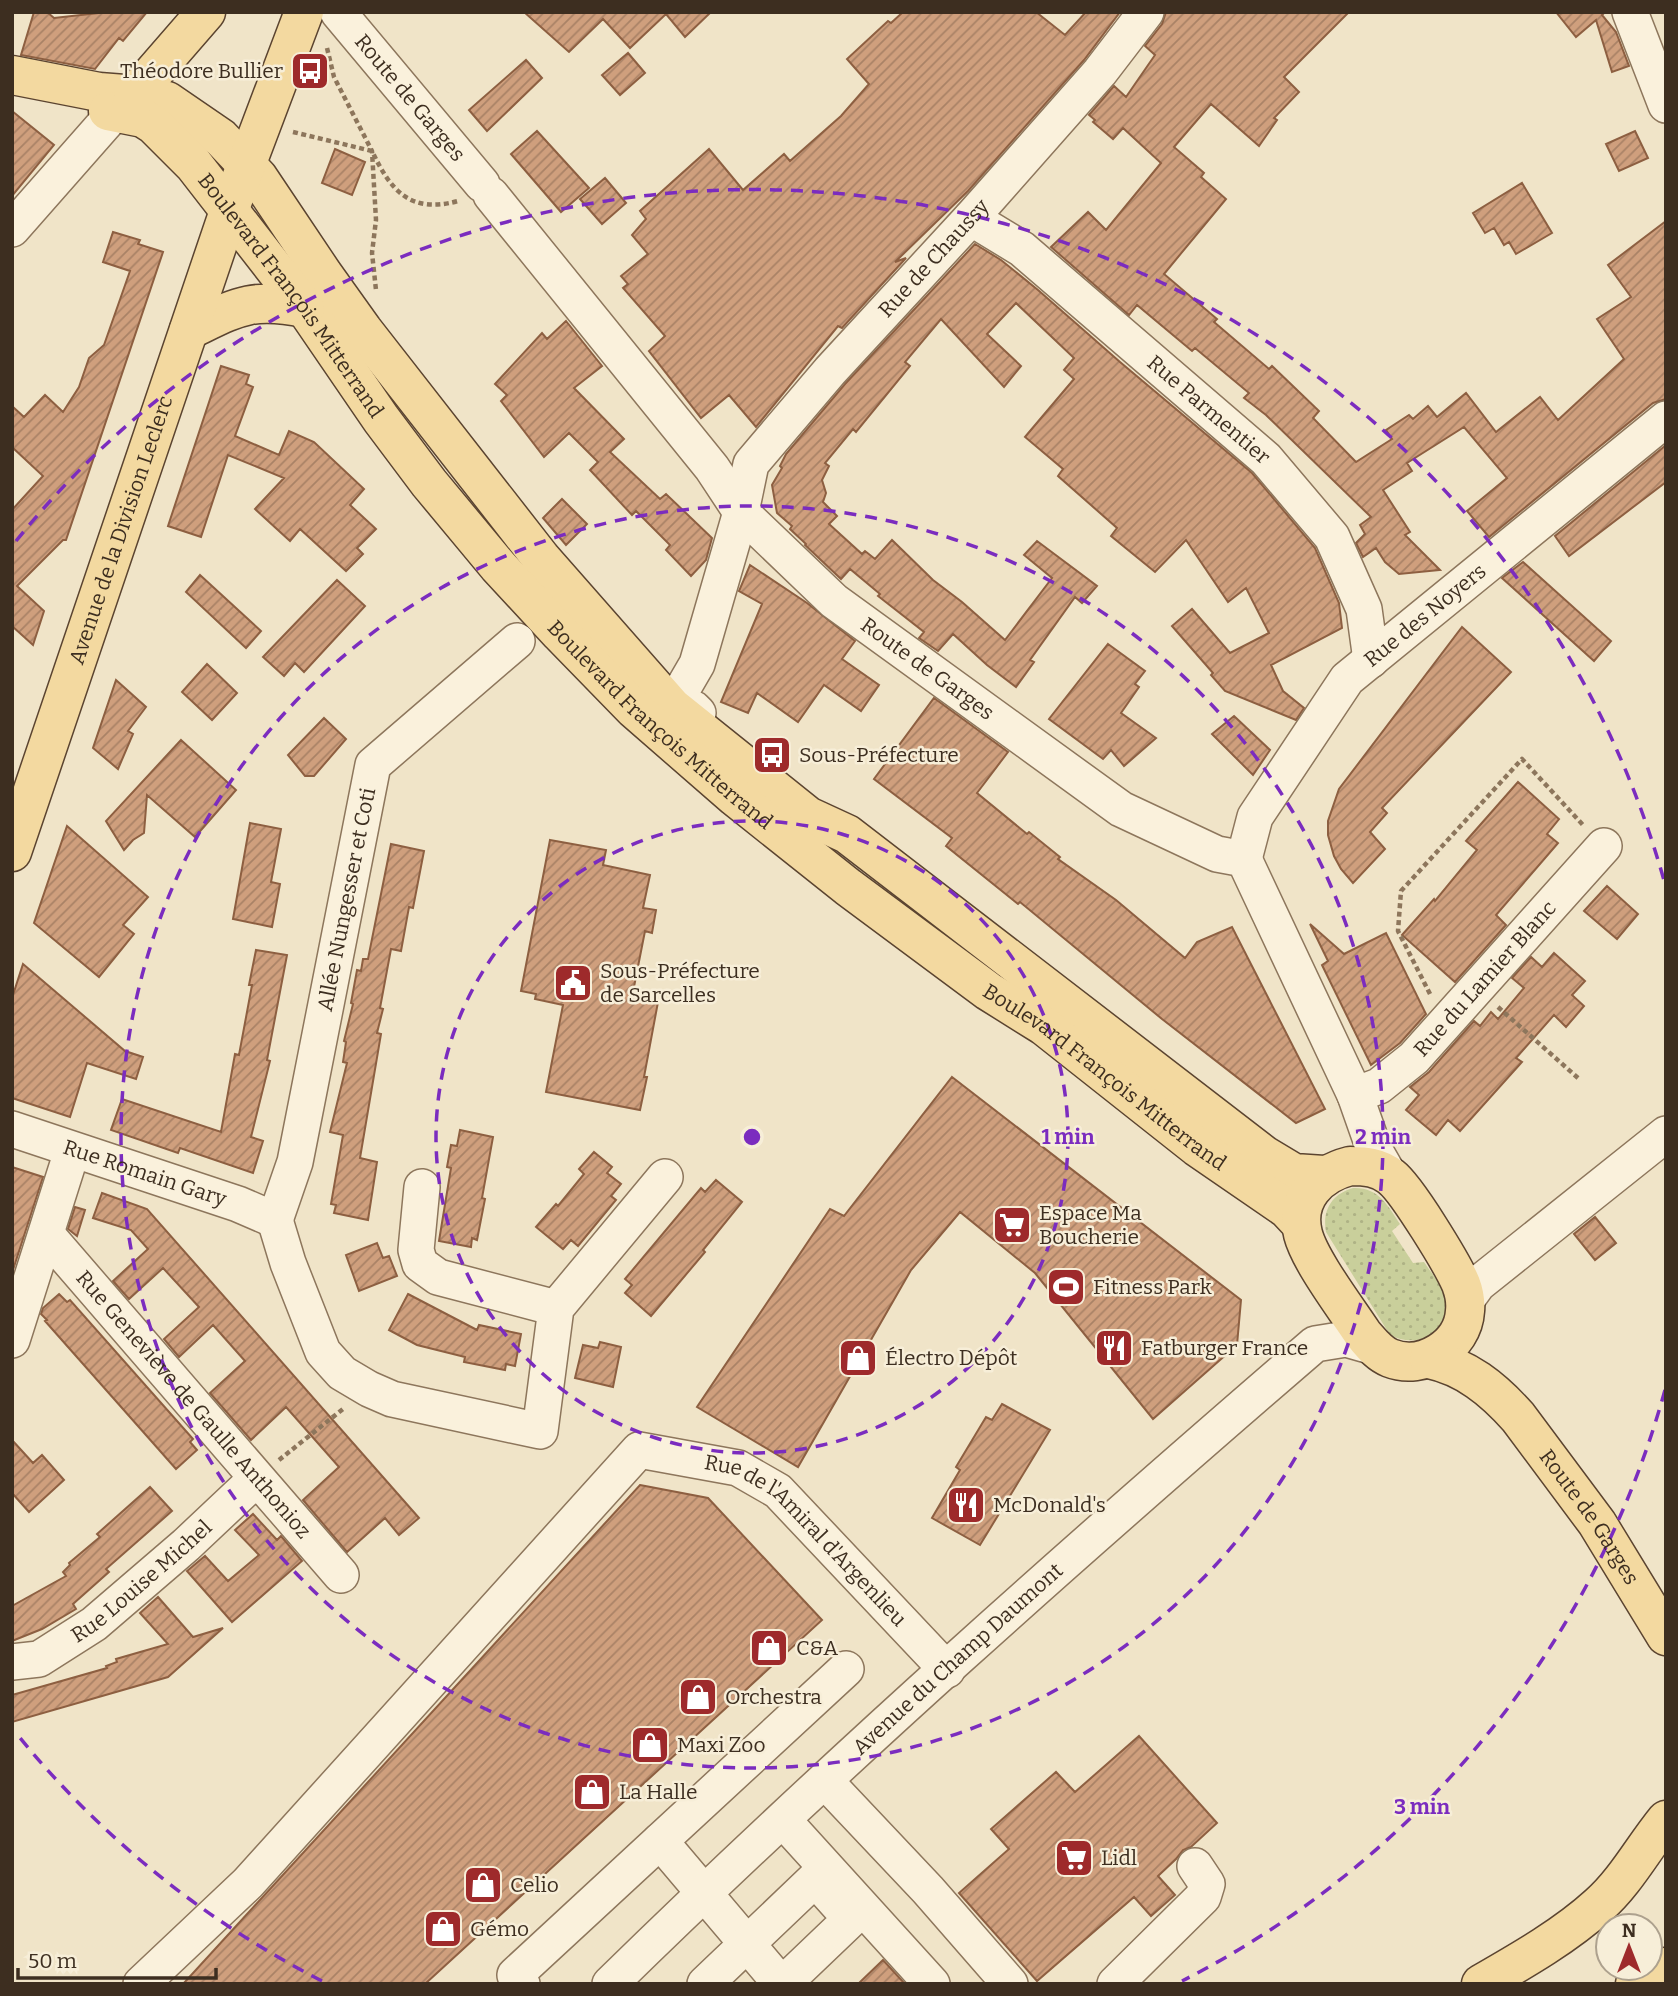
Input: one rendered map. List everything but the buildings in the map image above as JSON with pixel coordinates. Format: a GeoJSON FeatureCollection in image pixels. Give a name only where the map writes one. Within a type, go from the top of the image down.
{"type":"FeatureCollection","features":[{"type":"Feature","properties":{"kind":"main road"},"geometry":{"type":"LineString","coordinates":[[126,107],[206,12]]}},
{"type":"Feature","properties":{"kind":"main road","name":"Avenue de la Division Leclerc"},"geometry":{"type":"LineString","coordinates":[[12,852],[230,208],[262,125],[323,21]]}},
{"type":"Feature","properties":{"kind":"main road"},"geometry":{"type":"LineString","coordinates":[[12,75],[99,92],[126,107]]}},
{"type":"Feature","properties":{"kind":"main road"},"geometry":{"type":"LineString","coordinates":[[12,97],[126,107]]}},
{"type":"Feature","properties":{"kind":"main road","name":"Boulevard François Mitterrand"},"geometry":{"type":"LineString","coordinates":[[126,107],[167,102],[221,138],[247,163],[373,342],[541,558],[672,707],[808,816],[847,834],[1264,1156],[1294,1173],[1332,1172],[1350,1166],[1371,1167],[1389,1175]]}},
{"type":"Feature","properties":{"kind":"main road","name":"Boulevard François Mitterrand"},"geometry":{"type":"LineString","coordinates":[[126,107],[154,125],[178,147],[230,208],[305,308],[381,419],[429,483],[498,566],[634,709],[735,797],[848,887],[988,991],[1044,1026],[1196,1147],[1287,1209],[1301,1224]]}},
{"type":"Feature","properties":{"kind":"main road"},"geometry":{"type":"LineString","coordinates":[[189,330],[238,307],[256,303],[276,302],[305,308]]}},
{"type":"Feature","properties":{"kind":"main road"},"geometry":{"type":"LineString","coordinates":[[1332,1172],[1309,1192],[1301,1224],[1307,1244],[1330,1283],[1374,1347]]}},
{"type":"Feature","properties":{"kind":"main road","name":"Route de Garges"},"geometry":{"type":"LineString","coordinates":[[1389,1175],[1406,1194],[1466,1296],[1505,1403]]}},
{"type":"Feature","properties":{"kind":"main road"},"geometry":{"type":"LineString","coordinates":[[1429,1359],[1455,1338],[1466,1296]]}},
{"type":"Feature","properties":{"kind":"main road","name":"Route de Garges"},"geometry":{"type":"LineString","coordinates":[[1374,1347],[1400,1361],[1429,1359],[1462,1369],[1505,1403],[1597,1523],[1666,1636]]}},
{"type":"Feature","properties":{"kind":"main road"},"geometry":{"type":"LineString","coordinates":[[1481,1984],[1554,1939],[1599,1906],[1624,1879],[1646,1844],[1666,1820]]}},
{"type":"Feature","properties":{"kind":"main road"},"geometry":{"type":"LineString","coordinates":[[1635,1984],[1666,1967]]}},
{"type":"Feature","properties":{"kind":"street","name":"Rue de Chaussy"},"geometry":{"type":"LineString","coordinates":[[672,707],[697,664],[741,512],[751,464],[830,371],[971,218],[1100,72],[1146,12]]}},
{"type":"Feature","properties":{"kind":"street"},"geometry":{"type":"LineString","coordinates":[[1630,12],[1664,94]]}},
{"type":"Feature","properties":{"kind":"street","name":"Route de Garges"},"geometry":{"type":"LineString","coordinates":[[323,21],[487,190],[712,468],[741,512],[834,601],[1121,809],[1230,856]]}},
{"type":"Feature","properties":{"kind":"street"},"geometry":{"type":"LineString","coordinates":[[12,229],[126,107]]}},
{"type":"Feature","properties":{"kind":"street","name":"Rue Parmentier"},"geometry":{"type":"LineString","coordinates":[[971,218],[1022,249],[1266,459],[1332,537],[1364,609],[1371,660]]}},
{"type":"Feature","properties":{"kind":"street","name":"Rue des Noyers"},"geometry":{"type":"LineString","coordinates":[[1230,856],[1347,679],[1666,419]]}},
{"type":"Feature","properties":{"kind":"street","name":"Allée Nungesser et Coti"},"geometry":{"type":"LineString","coordinates":[[275,1220],[295,1163],[373,765],[517,641]]}},
{"type":"Feature","properties":{"kind":"street","name":"Rue du Lamier Blanc"},"geometry":{"type":"LineString","coordinates":[[1357,1101],[1414,1058],[1604,846]]}},
{"type":"Feature","properties":{"kind":"street"},"geometry":{"type":"LineString","coordinates":[[1230,856],[1357,1101],[1374,1149],[1389,1175]]}},
{"type":"Feature","properties":{"kind":"street"},"geometry":{"type":"LineString","coordinates":[[1332,1172],[1346,1163],[1354,1144],[1357,1101]]}},
{"type":"Feature","properties":{"kind":"street","name":"Rue Romain Gary"},"geometry":{"type":"LineString","coordinates":[[12,1129],[238,1204],[275,1220]]}},
{"type":"Feature","properties":{"kind":"street"},"geometry":{"type":"LineString","coordinates":[[1466,1296],[1666,1134]]}},
{"type":"Feature","properties":{"kind":"street"},"geometry":{"type":"LineString","coordinates":[[12,1340],[72,1151]]}},
{"type":"Feature","properties":{"kind":"street"},"geometry":{"type":"LineString","coordinates":[[275,1220],[288,1263],[323,1352],[342,1373],[392,1399],[540,1431],[556,1308],[665,1177]]}},
{"type":"Feature","properties":{"kind":"street"},"geometry":{"type":"LineString","coordinates":[[422,1187],[416,1250],[420,1264],[438,1277],[556,1308]]}},
{"type":"Feature","properties":{"kind":"street","name":"Rue Geneviève de Gaulle Anthonioz"},"geometry":{"type":"LineString","coordinates":[[47,1235],[341,1575]]}},
{"type":"Feature","properties":{"kind":"street"},"geometry":{"type":"LineString","coordinates":[[1315,1344],[1324,1322],[1330,1283]]}},
{"type":"Feature","properties":{"kind":"street"},"geometry":{"type":"LineString","coordinates":[[1315,1344],[1325,1340],[1346,1339],[1374,1347]]}},
{"type":"Feature","properties":{"kind":"street","name":"Avenue du Champ Daumont"},"geometry":{"type":"LineString","coordinates":[[610,1984],[703,1893],[947,1670],[1168,1471],[1315,1344]]}},
{"type":"Feature","properties":{"kind":"street","name":"Rue de l'Amiral d'Argenlieu"},"geometry":{"type":"LineString","coordinates":[[141,1984],[248,1883],[639,1450],[738,1468],[778,1491],[947,1670]]}},
{"type":"Feature","properties":{"kind":"street","name":"Rue Louise Michel"},"geometry":{"type":"LineString","coordinates":[[12,1662],[39,1658],[94,1624],[186,1545],[256,1479]]}},
{"type":"Feature","properties":{"kind":"street"},"geometry":{"type":"LineString","coordinates":[[514,1981],[846,1669]]}},
{"type":"Feature","properties":{"kind":"street"},"geometry":{"type":"LineString","coordinates":[[825,1781],[928,1890],[1010,1984]]}},
{"type":"Feature","properties":{"kind":"street"},"geometry":{"type":"LineString","coordinates":[[783,1819],[932,1984]]}},
{"type":"Feature","properties":{"kind":"street"},"geometry":{"type":"LineString","coordinates":[[660,1841],[703,1893],[747,1944],[782,1984],[851,1919],[815,1879],[747,1944],[705,1984]]}},
{"type":"Feature","properties":{"kind":"street"},"geometry":{"type":"LineString","coordinates":[[1115,1984],[1203,1897],[1207,1884],[1195,1866]]}},
{"type":"Feature","properties":{"kind":"path"},"geometry":{"type":"LineString","coordinates":[[323,21],[326,51],[334,77],[384,176],[397,191],[411,201],[429,205],[487,190]]}},
{"type":"Feature","properties":{"kind":"path"},"geometry":{"type":"LineString","coordinates":[[262,125],[372,151]]}},
{"type":"Feature","properties":{"kind":"path"},"geometry":{"type":"LineString","coordinates":[[372,151],[376,220],[372,253],[376,296],[373,342]]}},
{"type":"Feature","properties":{"kind":"path"},"geometry":{"type":"LineString","coordinates":[[1445,1023],[1398,931],[1401,891],[1522,759],[1604,846]]}},
{"type":"Feature","properties":{"kind":"path"},"geometry":{"type":"LineString","coordinates":[[1476,988],[1578,1078]]}},
{"type":"Feature","properties":{"kind":"path"},"geometry":{"type":"LineString","coordinates":[[256,1479],[369,1389]]}},
{"type":"Feature","properties":{"kind":"green space"},"geometry":{"type":"Polygon","coordinates":[[[1353,1188],[1370,1191],[1382,1199],[1400,1224],[1392,1231],[1413,1263],[1424,1262],[1440,1285],[1445,1296],[1447,1313],[1444,1322],[1430,1336],[1411,1340],[1390,1335],[1326,1232],[1327,1210],[1330,1204],[1339,1194],[1353,1188]]]}},
{"type":"Feature","properties":{"kind":"place","name":"Théodore Bullier"},"geometry":{"type":"Point","coordinates":[310,71]}},
{"type":"Feature","properties":{"kind":"place","name":"Sous-Préfecture"},"geometry":{"type":"Point","coordinates":[772,755]}},
{"type":"Feature","properties":{"kind":"place","name":"Sous-Préfecture de Sarcelles"},"geometry":{"type":"Point","coordinates":[573,983]}},
{"type":"Feature","properties":{"kind":"place","name":"Espace Ma Boucherie"},"geometry":{"type":"Point","coordinates":[1012,1225]}},
{"type":"Feature","properties":{"kind":"place","name":"Fitness Park"},"geometry":{"type":"Point","coordinates":[1066,1287]}},
{"type":"Feature","properties":{"kind":"place","name":"Fatburger France"},"geometry":{"type":"Point","coordinates":[1114,1348]}},
{"type":"Feature","properties":{"kind":"place","name":"Électro Dépôt"},"geometry":{"type":"Point","coordinates":[858,1358]}},
{"type":"Feature","properties":{"kind":"place","name":"McDonald's"},"geometry":{"type":"Point","coordinates":[966,1505]}},
{"type":"Feature","properties":{"kind":"place","name":"C&A"},"geometry":{"type":"Point","coordinates":[769,1648]}},
{"type":"Feature","properties":{"kind":"place","name":"Orchestra"},"geometry":{"type":"Point","coordinates":[698,1697]}},
{"type":"Feature","properties":{"kind":"place","name":"Maxi Zoo"},"geometry":{"type":"Point","coordinates":[650,1745]}},
{"type":"Feature","properties":{"kind":"place","name":"La Halle"},"geometry":{"type":"Point","coordinates":[592,1792]}},
{"type":"Feature","properties":{"kind":"place","name":"Lidl"},"geometry":{"type":"Point","coordinates":[1074,1858]}},
{"type":"Feature","properties":{"kind":"place","name":"Celio"},"geometry":{"type":"Point","coordinates":[483,1885]}},
{"type":"Feature","properties":{"kind":"place","name":"Gémo"},"geometry":{"type":"Point","coordinates":[443,1929]}}]}
